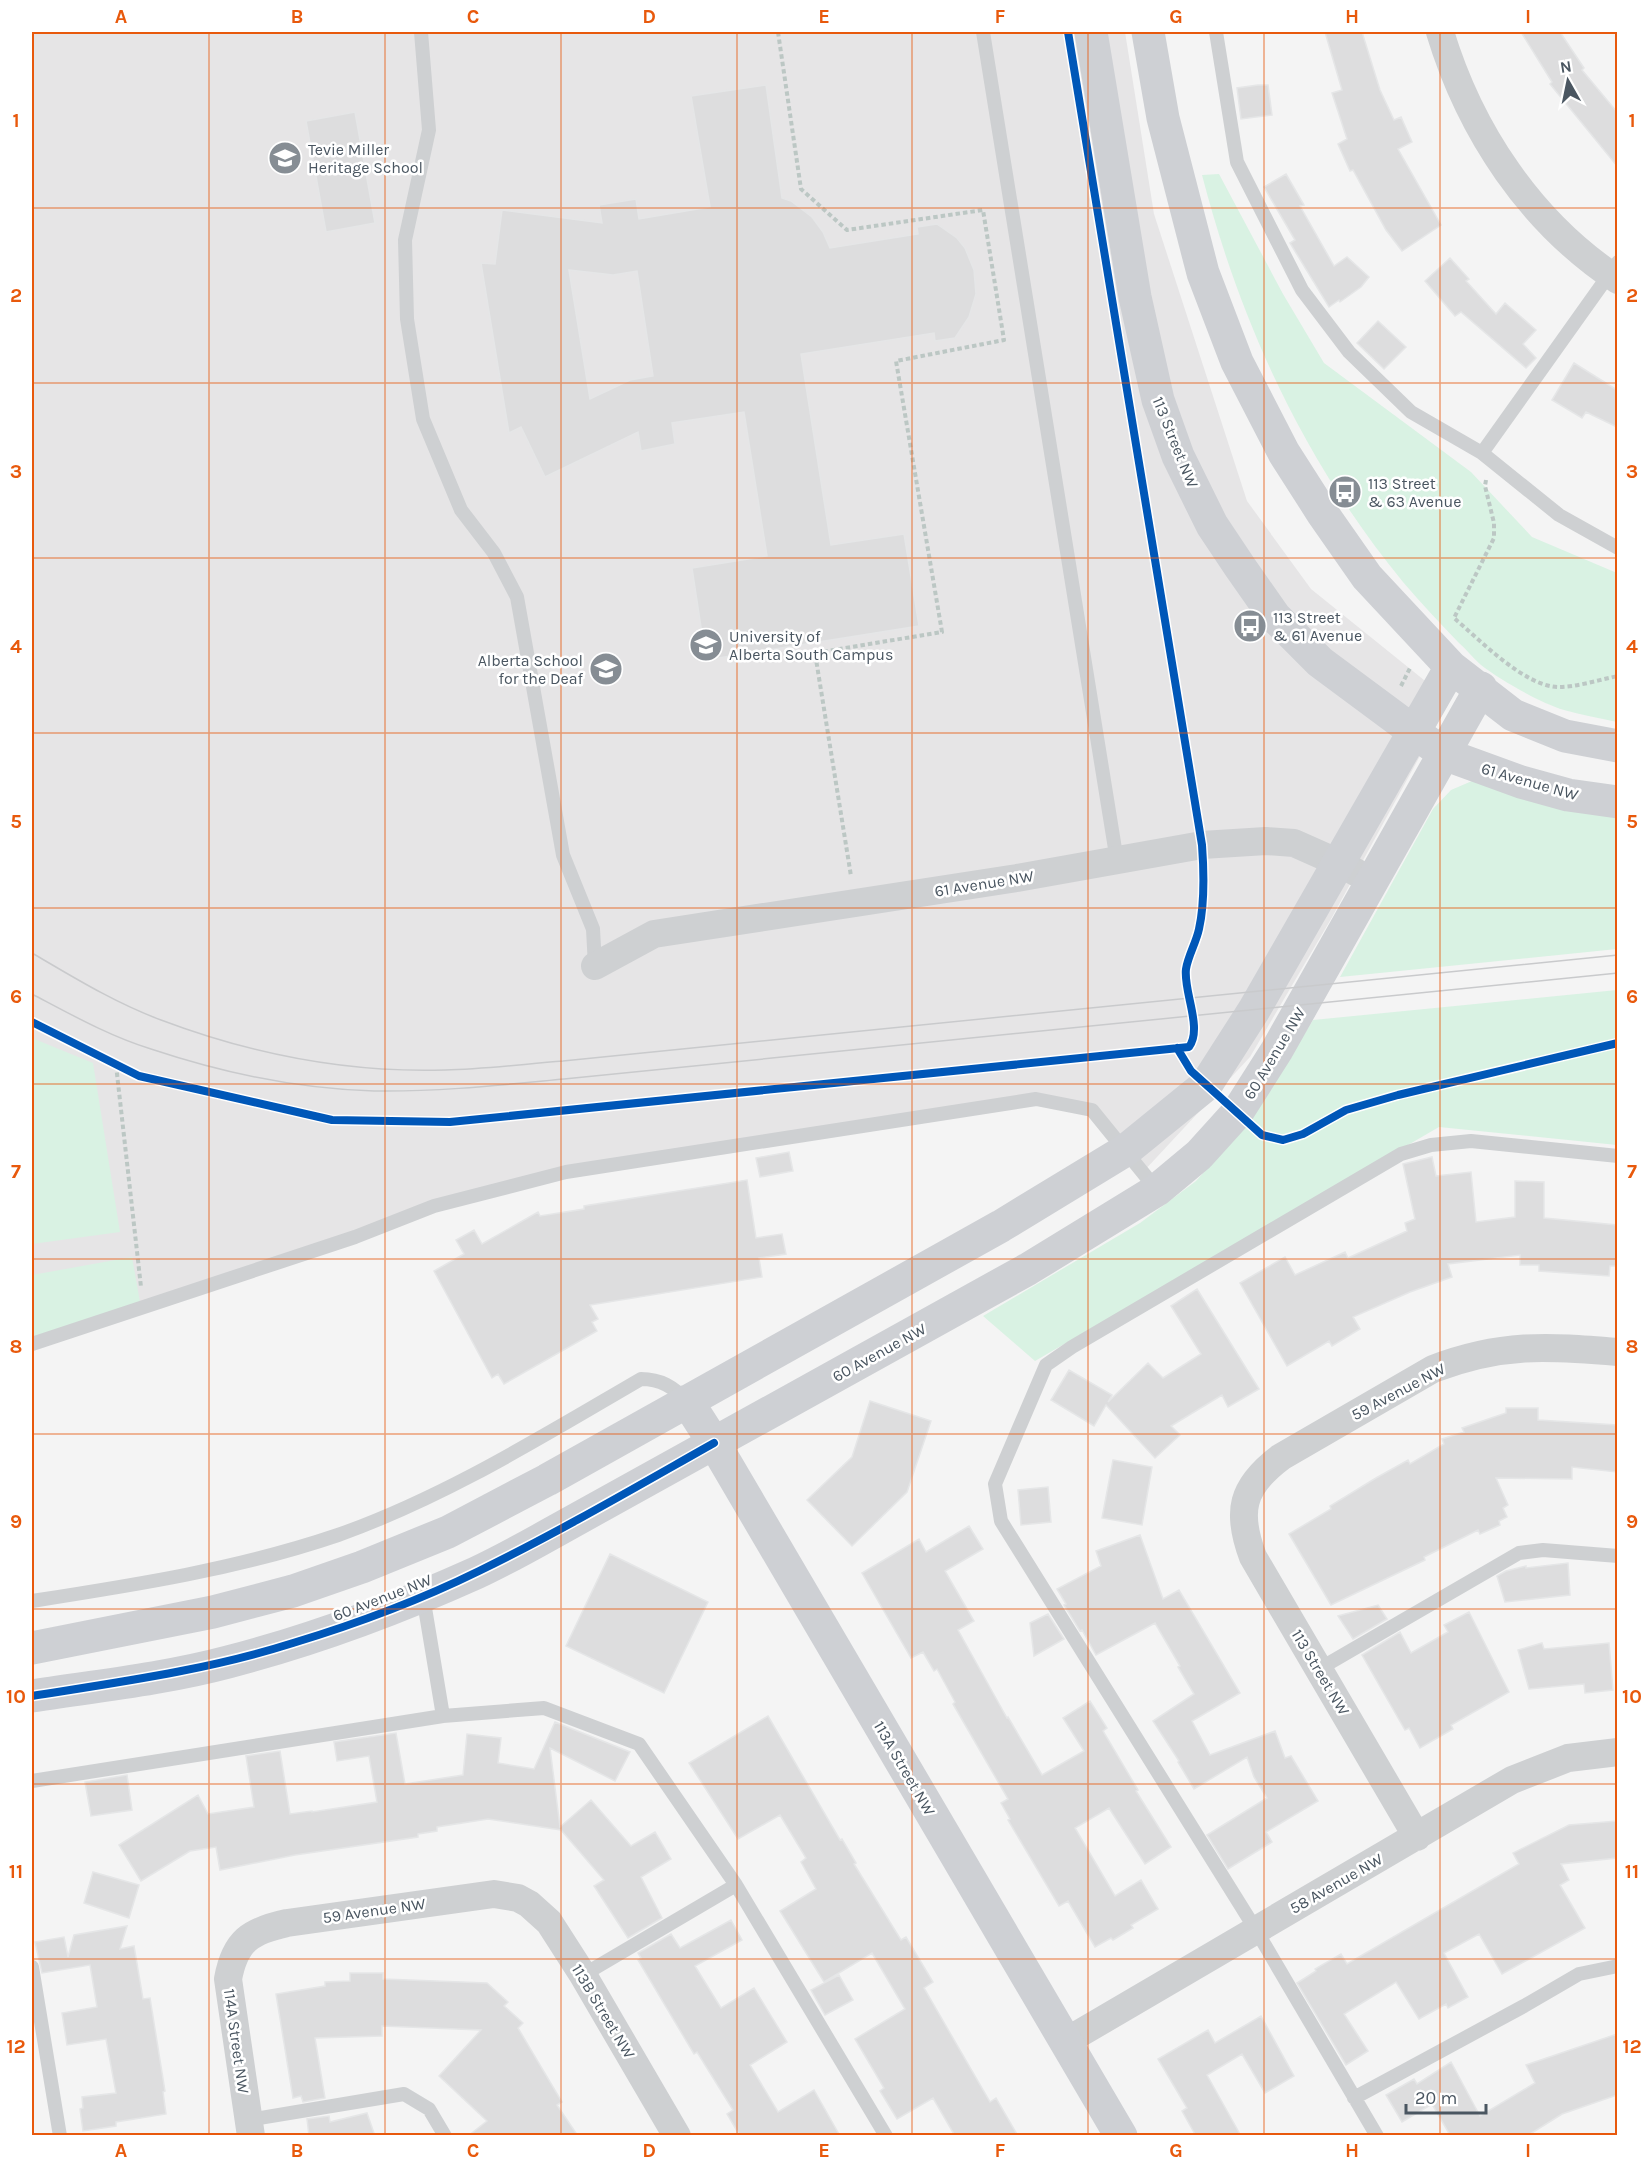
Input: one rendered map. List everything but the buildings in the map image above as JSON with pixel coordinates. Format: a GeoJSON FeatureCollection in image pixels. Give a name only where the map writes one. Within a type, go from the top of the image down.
{"type":"FeatureCollection","features":[{"type":"Feature","properties":{"kind":"street","name":"113 Street NW"},"geometry":{"type":"LineString","coordinates":[[1091,32],[1135,297],[1158,400],[1178,456],[1212,525],[1275,617],[1320,662],[1444,754]]}},
{"type":"Feature","properties":{"kind":"street"},"geometry":{"type":"LineString","coordinates":[[1149,32],[1163,118],[1203,273],[1237,362],[1284,453],[1367,577],[1451,667],[1513,715],[1565,735],[1617,746]]}},
{"type":"Feature","properties":{"kind":"street"},"geometry":{"type":"LineString","coordinates":[[1440,32],[1473,115],[1508,174],[1554,228],[1581,252],[1614,272]]}},
{"type":"Feature","properties":{"kind":"street"},"geometry":{"type":"LineString","coordinates":[[32,1648],[213,1612],[293,1590],[362,1568],[448,1532],[547,1480],[1001,1226],[1126,1150],[1206,1085],[1254,1010],[1451,667]]}},
{"type":"Feature","properties":{"kind":"street","name":"60 Avenue NW"},"geometry":{"type":"LineString","coordinates":[[32,1696],[226,1663],[327,1632],[423,1596],[478,1572],[1028,1269],[1157,1190],[1199,1155],[1237,1113],[1304,1005],[1481,688]]}},
{"type":"Feature","properties":{"kind":"street","name":"61 Avenue NW"},"geometry":{"type":"LineString","coordinates":[[1444,754],[1569,795],[1617,802]]}},
{"type":"Feature","properties":{"kind":"street","name":"61 Avenue NW"},"geometry":{"type":"LineString","coordinates":[[595,966],[654,934],[848,905],[1202,845],[1266,841],[1294,843],[1340,863],[1372,881]]}},
{"type":"Feature","properties":{"kind":"street","name":"59 Avenue NW"},"geometry":{"type":"LineString","coordinates":[[1245,1501],[1259,1476],[1281,1457],[1433,1369],[1459,1359],[1511,1348],[1540,1347],[1617,1352]]}},
{"type":"Feature","properties":{"kind":"street","name":"113A Street NW"},"geometry":{"type":"LineString","coordinates":[[687,1401],[714,1443],[1121,2136]]}},
{"type":"Feature","properties":{"kind":"street","name":"113 Street NW"},"geometry":{"type":"LineString","coordinates":[[1245,1501],[1245,1535],[1253,1557],[1417,1837]]}},
{"type":"Feature","properties":{"kind":"street","name":"58 Avenue NW"},"geometry":{"type":"LineString","coordinates":[[1065,2042],[1512,1780],[1568,1758],[1617,1752]]}},
{"type":"Feature","properties":{"kind":"street","name":"59 Avenue NW"},"geometry":{"type":"LineString","coordinates":[[237,1948],[250,1936],[266,1927],[287,1923],[470,1896],[494,1894],[518,1898]]}},
{"type":"Feature","properties":{"kind":"street","name":"113B Street NW"},"geometry":{"type":"LineString","coordinates":[[518,1898],[529,1904],[549,1922],[583,1975],[677,2136]]}},
{"type":"Feature","properties":{"kind":"street","name":"114A Street NW"},"geometry":{"type":"LineString","coordinates":[[237,1948],[231,1962],[228,1979],[250,2128]]}},
{"type":"Feature","properties":{"kind":"lane"},"geometry":{"type":"LineString","coordinates":[[421,32],[429,130],[405,240],[407,319],[423,419],[461,510],[494,553],[517,597],[563,855],[593,929],[595,966]]}},
{"type":"Feature","properties":{"kind":"lane"},"geometry":{"type":"LineString","coordinates":[[983,32],[1117,861]]}},
{"type":"Feature","properties":{"kind":"lane"},"geometry":{"type":"LineString","coordinates":[[1216,32],[1236,162],[1302,290],[1349,352],[1411,412],[1487,457],[1559,515],[1617,548]]}},
{"type":"Feature","properties":{"kind":"lane"},"geometry":{"type":"LineString","coordinates":[[1487,457],[1614,272]]}},
{"type":"Feature","properties":{"kind":"lane"},"geometry":{"type":"LineString","coordinates":[[32,1344],[355,1237],[434,1206],[566,1172],[1036,1099],[1092,1110],[1157,1190]]}},
{"type":"Feature","properties":{"kind":"lane"},"geometry":{"type":"LineString","coordinates":[[1377,2136],[1256,1930],[1001,1521],[995,1484],[1046,1365],[1082,1341],[1401,1154],[1431,1145],[1471,1141],[1617,1156]]}},
{"type":"Feature","properties":{"kind":"lane"},"geometry":{"type":"LineString","coordinates":[[32,1601],[197,1574],[338,1534],[417,1502],[477,1473],[641,1379],[655,1379],[667,1384],[687,1401]]}},
{"type":"Feature","properties":{"kind":"lane"},"geometry":{"type":"LineString","coordinates":[[1319,1669],[1519,1553],[1543,1550],[1617,1556]]}},
{"type":"Feature","properties":{"kind":"lane"},"geometry":{"type":"LineString","coordinates":[[423,1596],[443,1716]]}},
{"type":"Feature","properties":{"kind":"lane"},"geometry":{"type":"LineString","coordinates":[[32,1781],[443,1716],[544,1708],[639,1744],[736,1885],[886,2136]]}},
{"type":"Feature","properties":{"kind":"lane"},"geometry":{"type":"LineString","coordinates":[[583,1975],[736,1885]]}},
{"type":"Feature","properties":{"kind":"lane"},"geometry":{"type":"LineString","coordinates":[[1354,2098],[1579,1974],[1617,1966]]}},
{"type":"Feature","properties":{"kind":"lane"},"geometry":{"type":"LineString","coordinates":[[32,1967],[60,2136]]}},
{"type":"Feature","properties":{"kind":"lane"},"geometry":{"type":"LineString","coordinates":[[250,2128],[404,2094],[429,2109],[445,2136]]}},
{"type":"Feature","properties":{"kind":"path"},"geometry":{"type":"LineString","coordinates":[[778,32],[801,189],[847,230],[983,210],[1004,340],[896,361],[942,632],[815,653],[852,881],[848,905]]}},
{"type":"Feature","properties":{"kind":"path"},"geometry":{"type":"LineString","coordinates":[[1487,457],[1485,486],[1494,523],[1494,538],[1454,618],[1527,676],[1552,686],[1576,685],[1617,676]]}},
{"type":"Feature","properties":{"kind":"path"},"geometry":{"type":"LineString","coordinates":[[1399,689],[1414,660]]}},
{"type":"Feature","properties":{"kind":"path"},"geometry":{"type":"LineString","coordinates":[[1576,685],[1597,691]]}},
{"type":"Feature","properties":{"kind":"path"},"geometry":{"type":"LineString","coordinates":[[105,1059],[120,1067],[144,1307]]}},
{"type":"Feature","properties":{"kind":"shaded area","name":"University of Alberta South Campus"},"geometry":{"type":"Polygon","coordinates":[[[32,32],[1125,32],[1154,214],[1247,501],[1311,589],[1450,701],[1331,919],[1250,1057],[1143,1172],[1092,1110],[1036,1099],[566,1172],[434,1206],[32,1344],[32,32]]]}},
{"type":"Feature","properties":{"kind":"green space"},"geometry":{"type":"Polygon","coordinates":[[[1219,174],[1283,294],[1324,363],[1471,472],[1532,537],[1617,573],[1617,722],[1555,707],[1521,690],[1481,665],[1410,590],[1368,536],[1306,440],[1257,338],[1236,285],[1202,175],[1219,174]]]}},
{"type":"Feature","properties":{"kind":"green space"},"geometry":{"type":"Polygon","coordinates":[[[1472,781],[1617,816],[1617,949],[1340,977],[1433,809],[1451,790],[1472,781]]]}},
{"type":"Feature","properties":{"kind":"green space"},"geometry":{"type":"Polygon","coordinates":[[[1617,990],[1617,1145],[1439,1127],[1035,1361],[983,1316],[1140,1223],[1196,1181],[1254,1116],[1313,1020],[1617,990]]]}},
{"type":"Feature","properties":{"kind":"green space"},"geometry":{"type":"Polygon","coordinates":[[[32,1038],[93,1063],[120,1232],[32,1244],[32,1038]]]}},
{"type":"Feature","properties":{"kind":"green space"},"geometry":{"type":"Polygon","coordinates":[[[132,1257],[140,1302],[32,1342],[32,1275],[132,1257]]]}},
{"type":"Feature","properties":{"kind":"tram line"},"geometry":{"type":"LineString","coordinates":[[32,953],[127,1006],[230,1043],[301,1059],[409,1070],[475,1069],[563,1061],[1618,955]]}},
{"type":"Feature","properties":{"kind":"tram line"},"geometry":{"type":"LineString","coordinates":[[32,994],[120,1038],[206,1065],[261,1078],[317,1087],[398,1091],[469,1088],[564,1079],[1618,973]]}},
{"type":"Feature","properties":{"kind":"cycle path"},"geometry":{"type":"LineString","coordinates":[[32,1022],[139,1076],[332,1120],[450,1122],[1189,1047],[1194,1030],[1186,969],[1201,919],[1204,887],[1202,845],[1068,32]]}},
{"type":"Feature","properties":{"kind":"cycle path"},"geometry":{"type":"LineString","coordinates":[[1177,1048],[1191,1071],[1262,1135],[1283,1140],[1303,1134],[1346,1110],[1398,1095],[1618,1043]]}},
{"type":"Feature","properties":{"kind":"cycle path"},"geometry":{"type":"LineString","coordinates":[[32,1696],[229,1661],[364,1620],[434,1592],[509,1556],[714,1443]]}},
{"type":"Feature","properties":{"kind":"place","name":"Tevie Miller Heritage School"},"geometry":{"type":"Point","coordinates":[285,158]}},
{"type":"Feature","properties":{"kind":"place","name":"113 Street & 63 Avenue"},"geometry":{"type":"Point","coordinates":[1345,492]}},
{"type":"Feature","properties":{"kind":"place","name":"113 Street & 61 Avenue"},"geometry":{"type":"Point","coordinates":[1250,626]}},
{"type":"Feature","properties":{"kind":"place","name":"University of Alberta South Campus"},"geometry":{"type":"Point","coordinates":[706,645]}},
{"type":"Feature","properties":{"kind":"place","name":"Alberta School for the Deaf"},"geometry":{"type":"Point","coordinates":[606,669]}}]}
